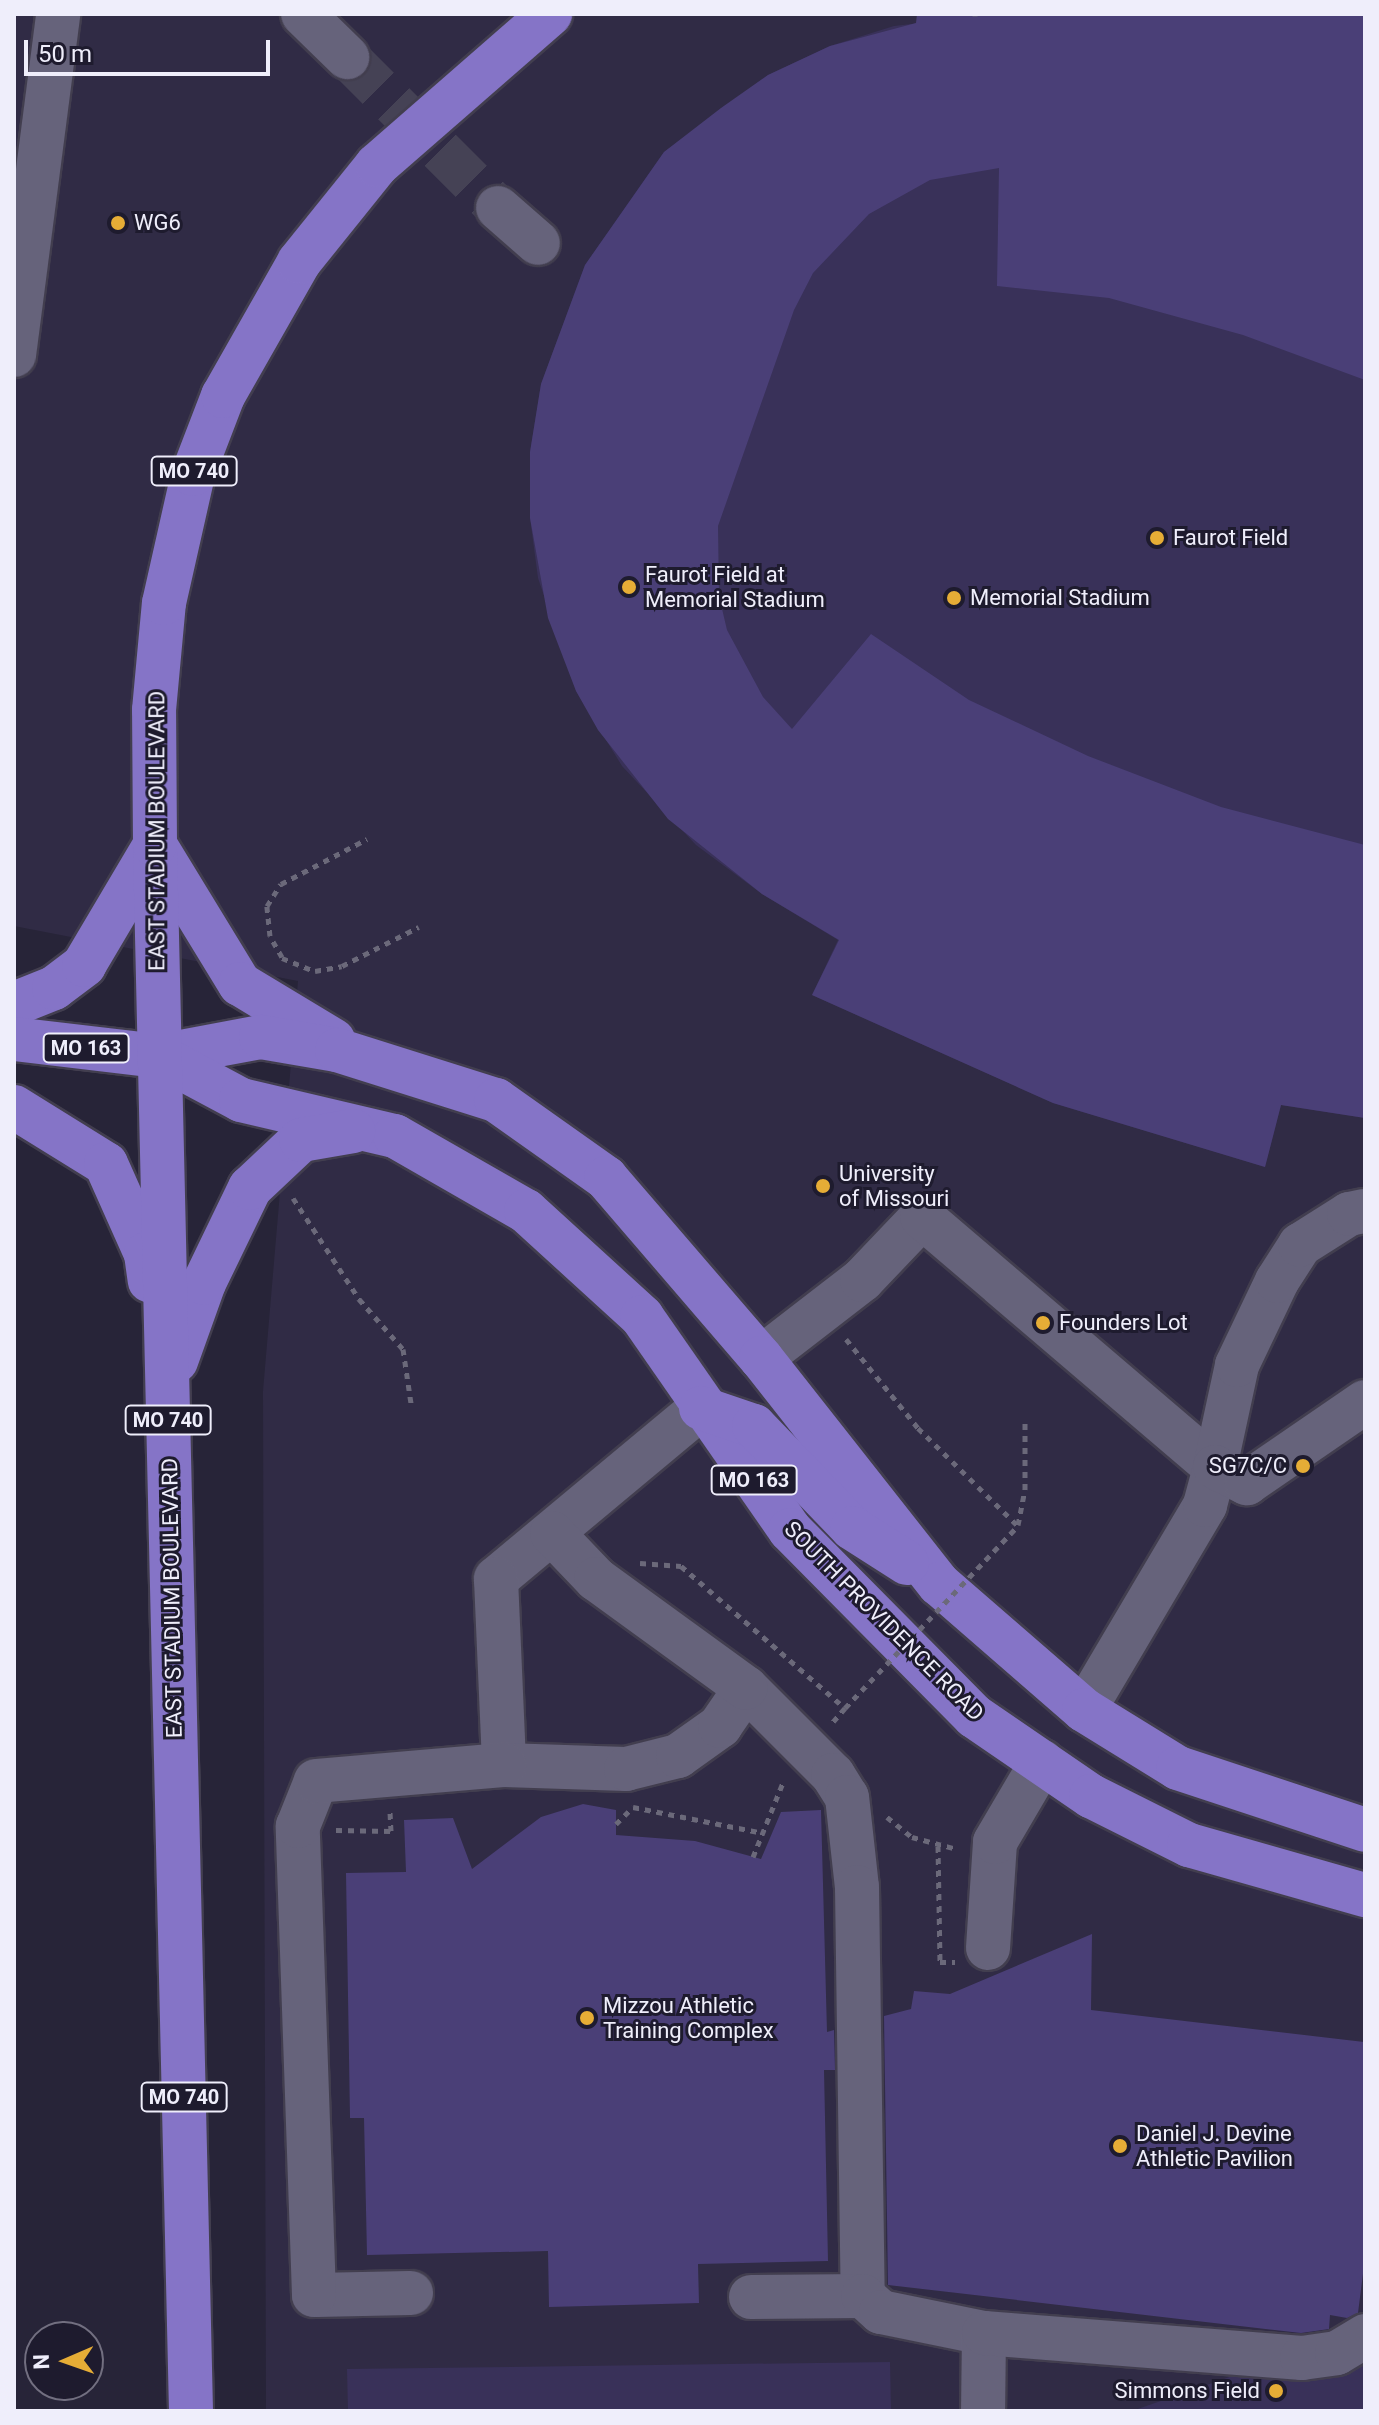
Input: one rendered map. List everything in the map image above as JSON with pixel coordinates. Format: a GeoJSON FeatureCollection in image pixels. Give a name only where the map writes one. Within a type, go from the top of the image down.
{"type":"FeatureCollection","features":[{"type":"Feature","properties":{"kind":"main road","name":"EAST STADIUM BOULEVARD"},"geometry":{"type":"LineString","coordinates":[[191,2411],[155,845],[154,710],[164,603],[193,474],[223,396],[262,322],[336,213],[377,165],[550,14]]}},
{"type":"Feature","properties":{"kind":"main road"},"geometry":{"type":"LineString","coordinates":[[14,1004],[54,988],[84,965],[155,845],[240,984],[378,1063]]}},
{"type":"Feature","properties":{"kind":"main road","name":"SOUTH PROVIDENCE ROAD"},"geometry":{"type":"LineString","coordinates":[[14,1039],[159,1056],[261,1037],[378,1063],[496,1100],[606,1178],[761,1358],[939,1584],[1084,1710],[1178,1768],[1365,1830]]}},
{"type":"Feature","properties":{"kind":"main road","name":"SOUTH PROVIDENCE ROAD"},"geometry":{"type":"LineString","coordinates":[[159,1056],[241,1100],[395,1136],[526,1211],[642,1317],[701,1408],[790,1530],[974,1716],[1091,1796],[1189,1845],[1365,1895]]}},
{"type":"Feature","properties":{"kind":"main road"},"geometry":{"type":"LineString","coordinates":[[14,1107],[106,1164],[146,1254],[167,1386]]}},
{"type":"Feature","properties":{"kind":"main road"},"geometry":{"type":"LineString","coordinates":[[167,1386],[204,1283],[250,1188],[301,1140],[364,1129]]}},
{"type":"Feature","properties":{"kind":"main road"},"geometry":{"type":"LineString","coordinates":[[701,1408],[754,1426],[852,1528],[939,1584]]}},
{"type":"Feature","properties":{"kind":"lane"},"geometry":{"type":"LineString","coordinates":[[303,14],[347,57]]}},
{"type":"Feature","properties":{"kind":"lane"},"geometry":{"type":"LineString","coordinates":[[14,355],[48,15]]}},
{"type":"Feature","properties":{"kind":"lane"},"geometry":{"type":"LineString","coordinates":[[498,208],[538,243]]}},
{"type":"Feature","properties":{"kind":"lane"},"geometry":{"type":"LineString","coordinates":[[1084,1710],[1205,1505],[1237,1365],[1277,1281],[1300,1245],[1349,1214],[1365,1211]]}},
{"type":"Feature","properties":{"kind":"lane"},"geometry":{"type":"LineString","coordinates":[[761,1358],[862,1280],[922,1217],[1215,1467],[1247,1483],[1365,1402]]}},
{"type":"Feature","properties":{"kind":"lane"},"geometry":{"type":"LineString","coordinates":[[504,1765],[496,1579],[701,1408]]}},
{"type":"Feature","properties":{"kind":"lane"},"geometry":{"type":"LineString","coordinates":[[552,1533],[596,1579],[746,1688],[833,1775],[847,1797],[854,1833],[863,2296]]}},
{"type":"Feature","properties":{"kind":"lane"},"geometry":{"type":"LineString","coordinates":[[411,2293],[314,2295],[298,1826],[316,1781],[504,1765],[626,1769],[678,1756],[720,1726],[746,1688]]}},
{"type":"Feature","properties":{"kind":"lane"},"geometry":{"type":"LineString","coordinates":[[988,1948],[995,1842],[1042,1762]]}},
{"type":"Feature","properties":{"kind":"lane"},"geometry":{"type":"LineString","coordinates":[[751,2297],[863,2296],[881,2312],[984,2333],[1302,2358],[1337,2353],[1365,2336]]}},
{"type":"Feature","properties":{"kind":"lane"},"geometry":{"type":"LineString","coordinates":[[983,2411],[984,2333]]}},
{"type":"Feature","properties":{"kind":"path"},"geometry":{"type":"LineString","coordinates":[[367,839],[281,884],[267,906],[270,936],[282,957],[315,971],[342,966],[419,927]]}},
{"type":"Feature","properties":{"kind":"path"},"geometry":{"type":"LineString","coordinates":[[274,967],[282,957]]}},
{"type":"Feature","properties":{"kind":"path"},"geometry":{"type":"LineString","coordinates":[[284,1184],[359,1299],[403,1349],[411,1403]]}},
{"type":"Feature","properties":{"kind":"path"},"geometry":{"type":"LineString","coordinates":[[825,1308],[918,1428],[1018,1526]]}},
{"type":"Feature","properties":{"kind":"path"},"geometry":{"type":"LineString","coordinates":[[829,1727],[1018,1526],[1025,1490],[1025,1420]]}},
{"type":"Feature","properties":{"kind":"path"},"geometry":{"type":"LineString","coordinates":[[596,1579],[623,1561],[681,1566],[845,1708]]}},
{"type":"Feature","properties":{"kind":"path"},"geometry":{"type":"LineString","coordinates":[[753,1857],[786,1776]]}},
{"type":"Feature","properties":{"kind":"path"},"geometry":{"type":"LineString","coordinates":[[616,1824],[633,1807],[763,1833]]}},
{"type":"Feature","properties":{"kind":"shaded area","name":"University of Missouri"},"geometry":{"type":"Polygon","coordinates":[[[14,14],[1365,14],[1365,2411],[266,2411],[263,1391],[298,981],[14,926],[14,14]]]}},
{"type":"Feature","properties":{"kind":"shaded area","name":"Memorial Stadium"},"geometry":{"type":"Polygon","coordinates":[[[996,14],[1365,89],[1365,1118],[1281,1105],[1265,1167],[1053,1103],[812,995],[838,940],[762,894],[696,845],[622,766],[576,691],[538,578],[530,518],[530,452],[541,384],[585,265],[664,152],[768,75],[830,46],[894,26],[996,14]]]}},
{"type":"Feature","properties":{"kind":"shaded area"},"geometry":{"type":"Polygon","coordinates":[[[890,2362],[891,2411],[348,2411],[347,2369],[890,2362]]]}},
{"type":"Feature","properties":{"kind":"shaded area","name":"Simmons Field"},"geometry":{"type":"Polygon","coordinates":[[[1365,2364],[1365,2411],[1132,2411],[1244,2372],[1365,2364]]]}},
{"type":"Feature","properties":{"kind":"building","name":"Memorial Stadium"},"geometry":{"type":"Polygon","coordinates":[[[917,14],[1365,14],[1365,380],[1243,335],[1109,298],[997,286],[999,168],[930,180],[869,214],[813,273],[794,310],[718,526],[719,596],[727,630],[763,697],[792,729],[871,634],[969,700],[1088,756],[1221,807],[1365,845],[1365,1118],[1281,1105],[1265,1167],[1053,1103],[812,995],[839,940],[762,894],[668,819],[598,730],[576,691],[548,618],[530,518],[530,452],[541,384],[585,265],[664,152],[721,108],[768,75],[830,46],[916,23],[917,14]]]}},
{"type":"Feature","properties":{"kind":"building","name":"Mizzou Athletic Training Complex"},"geometry":{"type":"Polygon","coordinates":[[[583,1804],[616,1810],[616,1835],[695,1841],[761,1859],[781,1812],[821,1810],[827,2032],[834,2030],[835,2070],[824,2070],[828,2261],[698,2264],[699,2303],[549,2307],[548,2251],[367,2255],[364,2118],[350,2118],[346,1873],[406,1872],[404,1820],[453,1818],[472,1869],[541,1817],[583,1804]]]}},
{"type":"Feature","properties":{"kind":"building","name":"Daniel J. Devine Athletic Pavilion"},"geometry":{"type":"Polygon","coordinates":[[[1092,1934],[1091,2010],[1364,2042],[1365,2258],[1358,2313],[1347,2318],[1330,2315],[1329,2329],[1301,2333],[888,2285],[884,2016],[911,2009],[914,1991],[950,1994],[1092,1934]]]}},
{"type":"Feature","properties":{"kind":"tunnel"},"geometry":{"type":"LineString","coordinates":[[347,57],[498,208]]}},
{"type":"Feature","properties":{"kind":"place","name":"WG6"},"geometry":{"type":"Point","coordinates":[118,223]}},
{"type":"Feature","properties":{"kind":"place","name":"Faurot Field"},"geometry":{"type":"Point","coordinates":[1157,538]}},
{"type":"Feature","properties":{"kind":"place","name":"Faurot Field at Memorial Stadium"},"geometry":{"type":"Point","coordinates":[629,587]}},
{"type":"Feature","properties":{"kind":"place","name":"Memorial Stadium"},"geometry":{"type":"Point","coordinates":[954,598]}},
{"type":"Feature","properties":{"kind":"place","name":"University of Missouri"},"geometry":{"type":"Point","coordinates":[823,1186]}},
{"type":"Feature","properties":{"kind":"place","name":"Founders Lot"},"geometry":{"type":"Point","coordinates":[1043,1323]}},
{"type":"Feature","properties":{"kind":"place","name":"SG7C/C"},"geometry":{"type":"Point","coordinates":[1303,1466]}},
{"type":"Feature","properties":{"kind":"place","name":"Mizzou Athletic Training Complex"},"geometry":{"type":"Point","coordinates":[587,2018]}},
{"type":"Feature","properties":{"kind":"place","name":"Daniel J. Devine Athletic Pavilion"},"geometry":{"type":"Point","coordinates":[1120,2146]}},
{"type":"Feature","properties":{"kind":"place","name":"Simmons Field"},"geometry":{"type":"Point","coordinates":[1276,2391]}}]}
